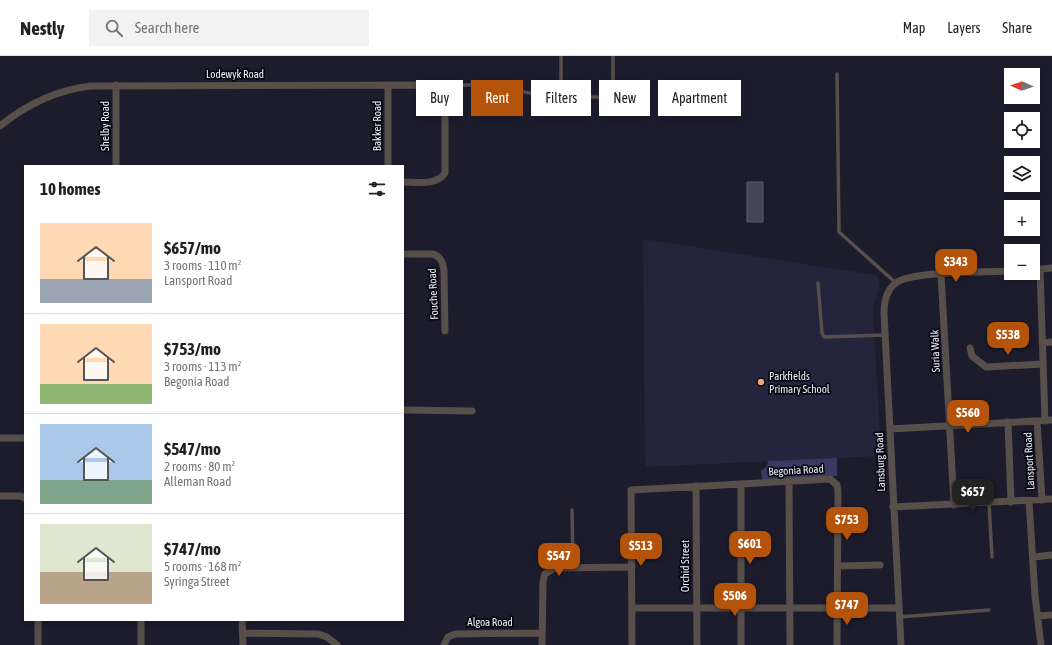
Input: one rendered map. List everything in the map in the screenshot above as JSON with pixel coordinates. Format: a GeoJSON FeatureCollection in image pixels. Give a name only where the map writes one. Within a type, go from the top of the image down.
{"type":"FeatureCollection","features":[{"type":"Feature","properties":{"kind":"street","name":"Lodewyk Road"},"geometry":{"type":"LineString","coordinates":[[0,126],[35,103],[61,91],[75,88],[116,85],[416,85]]}},
{"type":"Feature","properties":{"kind":"street","name":"Shelby Road"},"geometry":{"type":"LineString","coordinates":[[116,85],[116,165]]}},
{"type":"Feature","properties":{"kind":"street","name":"Bakker Road"},"geometry":{"type":"LineString","coordinates":[[388,85],[388,165]]}},
{"type":"Feature","properties":{"kind":"street"},"geometry":{"type":"LineString","coordinates":[[404,182],[436,181],[442,178],[445,173],[446,116]]}},
{"type":"Feature","properties":{"kind":"street","name":"Fouche Road"},"geometry":{"type":"LineString","coordinates":[[404,254],[432,254],[439,257],[444,271],[445,331]]}},
{"type":"Feature","properties":{"kind":"street"},"geometry":{"type":"LineString","coordinates":[[1040,269],[1052,268]]}},
{"type":"Feature","properties":{"kind":"street"},"geometry":{"type":"LineString","coordinates":[[896,283],[912,276],[1004,271]]}},
{"type":"Feature","properties":{"kind":"street","name":"Suria Walk"},"geometry":{"type":"LineString","coordinates":[[941,274],[950,426]]}},
{"type":"Feature","properties":{"kind":"street","name":"Lansport Road"},"geometry":{"type":"LineString","coordinates":[[1037,280],[1042,342],[1045,421],[1042,500]]}},
{"type":"Feature","properties":{"kind":"street","name":"Lansburg Road"},"geometry":{"type":"LineString","coordinates":[[896,283],[888,290],[884,304],[901,645]]}},
{"type":"Feature","properties":{"kind":"street"},"geometry":{"type":"LineString","coordinates":[[1042,342],[1052,342]]}},
{"type":"Feature","properties":{"kind":"street"},"geometry":{"type":"LineString","coordinates":[[970,348],[972,356],[986,367],[1043,364]]}},
{"type":"Feature","properties":{"kind":"street"},"geometry":{"type":"LineString","coordinates":[[404,410],[472,411]]}},
{"type":"Feature","properties":{"kind":"street"},"geometry":{"type":"LineString","coordinates":[[890,429],[1045,421]]}},
{"type":"Feature","properties":{"kind":"street","name":"Lansport Road"},"geometry":{"type":"LineString","coordinates":[[1008,422],[1012,502]]}},
{"type":"Feature","properties":{"kind":"street"},"geometry":{"type":"LineString","coordinates":[[950,426],[954,504]]}},
{"type":"Feature","properties":{"kind":"street"},"geometry":{"type":"LineString","coordinates":[[0,438],[24,438]]}},
{"type":"Feature","properties":{"kind":"street","name":"Begonia Road"},"geometry":{"type":"LineString","coordinates":[[632,567],[631,490],[830,479],[837,485],[838,491],[838,645]]}},
{"type":"Feature","properties":{"kind":"street"},"geometry":{"type":"LineString","coordinates":[[789,481],[790,645]]}},
{"type":"Feature","properties":{"kind":"street"},"geometry":{"type":"LineString","coordinates":[[741,484],[741,645]]}},
{"type":"Feature","properties":{"kind":"street","name":"Orchid Street"},"geometry":{"type":"LineString","coordinates":[[696,486],[697,645]]}},
{"type":"Feature","properties":{"kind":"street"},"geometry":{"type":"LineString","coordinates":[[0,496],[21,496],[24,498]]}},
{"type":"Feature","properties":{"kind":"street","name":"Lansport Road"},"geometry":{"type":"LineString","coordinates":[[893,507],[1052,499]]}},
{"type":"Feature","properties":{"kind":"street"},"geometry":{"type":"LineString","coordinates":[[1029,501],[1034,557],[1035,596],[1041,645]]}},
{"type":"Feature","properties":{"kind":"street"},"geometry":{"type":"LineString","coordinates":[[1034,557],[1052,556]]}},
{"type":"Feature","properties":{"kind":"street"},"geometry":{"type":"LineString","coordinates":[[838,566],[880,565]]}},
{"type":"Feature","properties":{"kind":"street"},"geometry":{"type":"LineString","coordinates":[[542,645],[544,577],[555,568],[632,567],[632,645]]}},
{"type":"Feature","properties":{"kind":"street"},"geometry":{"type":"LineString","coordinates":[[632,608],[899,608]]}},
{"type":"Feature","properties":{"kind":"street"},"geometry":{"type":"LineString","coordinates":[[1038,616],[1052,615]]}},
{"type":"Feature","properties":{"kind":"street"},"geometry":{"type":"LineString","coordinates":[[38,621],[38,645]]}},
{"type":"Feature","properties":{"kind":"street"},"geometry":{"type":"LineString","coordinates":[[141,621],[141,645]]}},
{"type":"Feature","properties":{"kind":"street"},"geometry":{"type":"LineString","coordinates":[[242,621],[242,645]]}},
{"type":"Feature","properties":{"kind":"street","name":"Algoa Road"},"geometry":{"type":"LineString","coordinates":[[444,645],[448,637],[455,634],[542,633]]}},
{"type":"Feature","properties":{"kind":"street"},"geometry":{"type":"LineString","coordinates":[[242,634],[318,634],[327,637],[337,645]]}},
{"type":"Feature","properties":{"kind":"lane"},"geometry":{"type":"LineString","coordinates":[[561,56],[561,80]]}},
{"type":"Feature","properties":{"kind":"lane","name":"Lodewyk Road"},"geometry":{"type":"LineString","coordinates":[[591,96],[611,96],[614,92],[613,56]]}},
{"type":"Feature","properties":{"kind":"lane"},"geometry":{"type":"LineString","coordinates":[[837,74],[839,232],[896,283]]}},
{"type":"Feature","properties":{"kind":"lane","name":"Lodewyk Road"},"geometry":{"type":"LineString","coordinates":[[463,84],[479,84],[531,92]]}},
{"type":"Feature","properties":{"kind":"lane"},"geometry":{"type":"LineString","coordinates":[[818,283],[822,333],[824,337],[885,335]]}},
{"type":"Feature","properties":{"kind":"lane"},"geometry":{"type":"LineString","coordinates":[[989,503],[992,557]]}},
{"type":"Feature","properties":{"kind":"lane"},"geometry":{"type":"LineString","coordinates":[[572,510],[573,568]]}},
{"type":"Feature","properties":{"kind":"lane"},"geometry":{"type":"LineString","coordinates":[[899,617],[989,610]]}},
{"type":"Feature","properties":{"kind":"shaded area","name":"Parkfields Primary School"},"geometry":{"type":"Polygon","coordinates":[[[643,239],[876,275],[880,285],[873,309],[881,456],[645,467],[643,239]]]}},
{"type":"Feature","properties":{"kind":"shaded area"},"geometry":{"type":"Polygon","coordinates":[[[837,458],[837,476],[762,479],[761,471],[767,466],[768,461],[837,458]]]}},
{"type":"Feature","properties":{"kind":"building"},"geometry":{"type":"Polygon","coordinates":[[[747,182],[763,182],[763,222],[747,222],[747,182]]]}},
{"type":"Feature","properties":{"kind":"place","name":"Parkfields Primary School"},"geometry":{"type":"Point","coordinates":[761,382]}}]}
